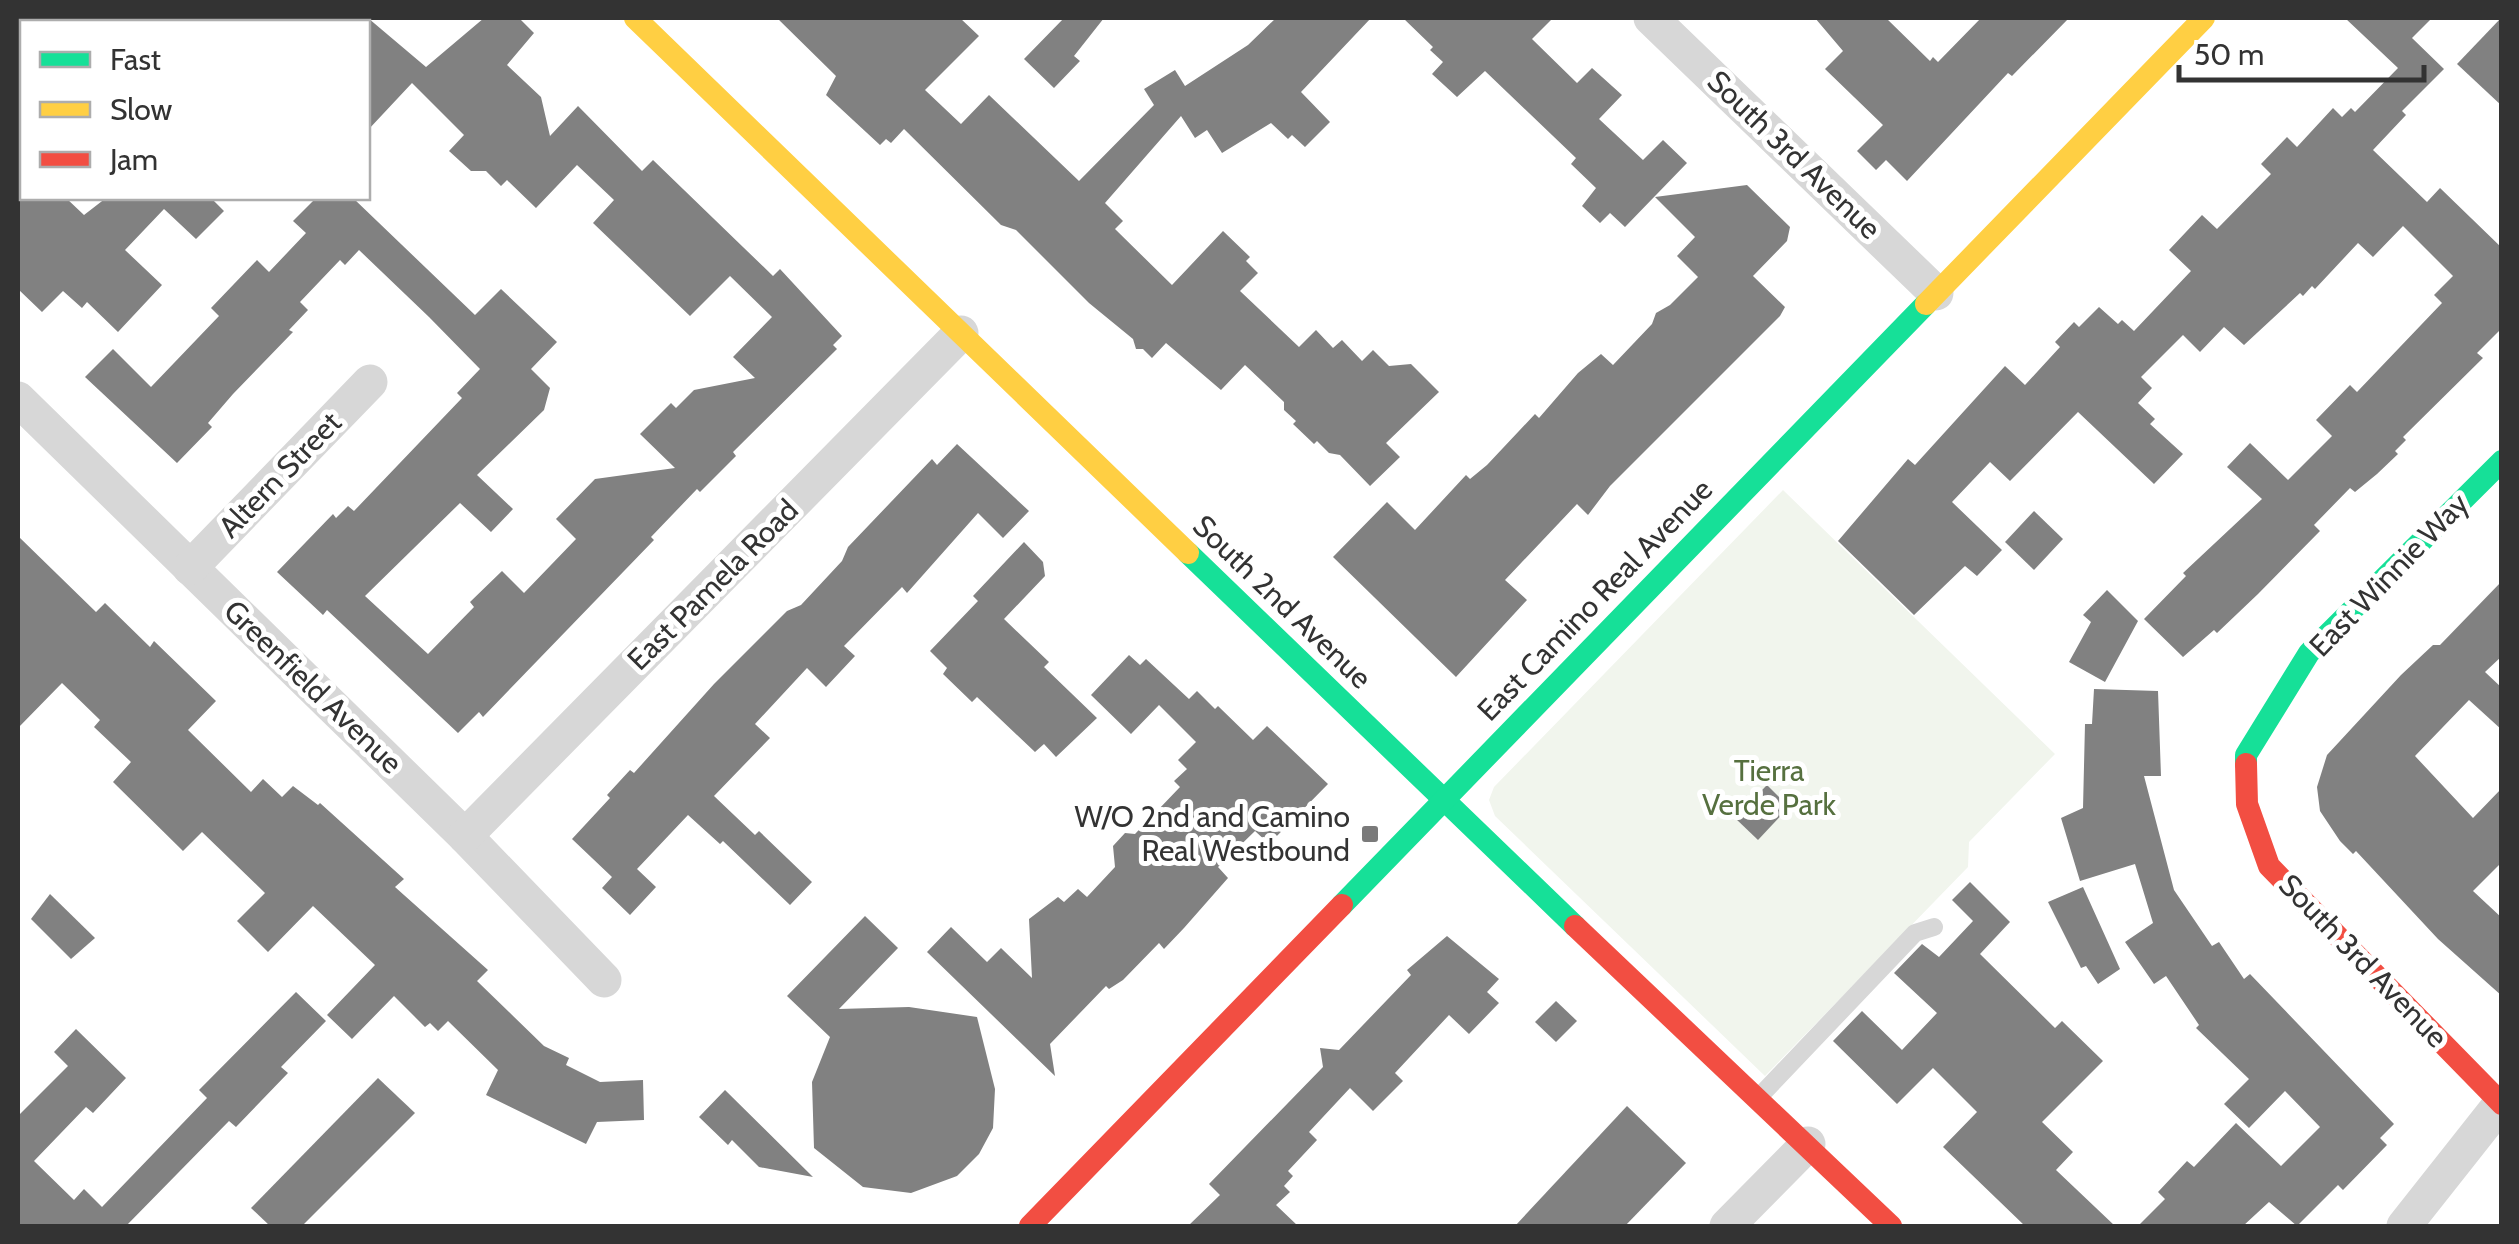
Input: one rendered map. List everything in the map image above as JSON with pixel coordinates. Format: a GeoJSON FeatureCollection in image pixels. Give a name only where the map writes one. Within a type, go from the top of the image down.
{"type":"FeatureCollection","features":[{"type":"Feature","properties":{"kind":"street","name":"South 2nd Avenue"},"geometry":{"type":"LineString","coordinates":[[635,18],[1442,800],[1891,1226]]}},
{"type":"Feature","properties":{"kind":"street","name":"South 3rd Avenue"},"geometry":{"type":"LineString","coordinates":[[1651,18],[1936,293]]}},
{"type":"Feature","properties":{"kind":"street","name":"East Camino Real Avenue"},"geometry":{"type":"LineString","coordinates":[[1030,1226],[2204,18]]}},
{"type":"Feature","properties":{"kind":"street","name":"East Pamela Road"},"geometry":{"type":"LineString","coordinates":[[465,836],[962,333]]}},
{"type":"Feature","properties":{"kind":"street","name":"Altern Street"},"geometry":{"type":"LineString","coordinates":[[190,568],[370,382]]}},
{"type":"Feature","properties":{"kind":"street","name":"Greenfield Avenue"},"geometry":{"type":"LineString","coordinates":[[18,398],[465,836],[604,980]]}},
{"type":"Feature","properties":{"kind":"street","name":"East Winnie Way"},"geometry":{"type":"LineString","coordinates":[[2247,804],[2246,755],[2309,653],[2502,461]]}},
{"type":"Feature","properties":{"kind":"street","name":"South 3rd Avenue"},"geometry":{"type":"LineString","coordinates":[[2247,804],[2269,866],[2501,1103]]}},
{"type":"Feature","properties":{"kind":"street"},"geometry":{"type":"LineString","coordinates":[[2404,1226],[2501,1103]]}},
{"type":"Feature","properties":{"kind":"street"},"geometry":{"type":"LineString","coordinates":[[1727,1226],[1808,1144]]}},
{"type":"Feature","properties":{"kind":"lane"},"geometry":{"type":"LineString","coordinates":[[1759,1097],[1915,933],[1934,927]]}},
{"type":"Feature","properties":{"kind":"green space","name":"Tierra Verde Park"},"geometry":{"type":"Polygon","coordinates":[[[1783,490],[2055,754],[1969,842],[1968,867],[1765,1076],[1495,816],[1489,800],[1494,787],[1783,490]]]}},
{"type":"Feature","properties":{"kind":"building"},"geometry":{"type":"Polygon","coordinates":[[[484,18],[519,18],[534,33],[507,65],[541,97],[550,136],[578,106],[642,171],[653,160],[773,276],[780,269],[842,336],[833,345],[837,349],[733,452],[736,456],[700,492],[697,489],[651,537],[654,540],[483,717],[479,712],[458,733],[327,610],[323,615],[277,572],[333,514],[336,518],[348,506],[354,511],[462,398],[457,393],[480,369],[359,250],[345,265],[340,260],[300,302],[308,310],[289,330],[293,332],[233,394],[208,423],[212,427],[177,463],[85,377],[113,349],[151,387],[219,316],[211,308],[257,260],[269,272],[306,233],[293,221],[314,200],[355,200],[475,315],[501,289],[557,342],[531,369],[550,388],[544,410],[477,475],[513,509],[491,532],[460,503],[365,596],[428,654],[474,607],[470,602],[502,571],[524,593],[576,539],[556,519],[595,479],[675,468],[640,434],[671,403],[676,408],[694,390],[755,378],[733,357],[772,317],[730,276],[690,316],[593,223],[614,200],[577,165],[536,208],[507,180],[501,186],[486,171],[471,171],[449,151],[464,135],[412,83],[370,128],[368,20],[426,67],[484,18]]]}},
{"type":"Feature","properties":{"kind":"building"},"geometry":{"type":"Polygon","coordinates":[[[777,18],[960,18],[979,36],[925,90],[961,124],[989,95],[1079,181],[1154,105],[1144,89],[1175,70],[1185,86],[1248,45],[1276,18],[1371,18],[1301,92],[1330,122],[1305,147],[1292,135],[1288,139],[1271,123],[1222,153],[1207,130],[1195,138],[1181,116],[1105,203],[1123,221],[1115,229],[1172,285],[1223,231],[1250,257],[1246,261],[1258,273],[1240,291],[1299,347],[1316,330],[1333,348],[1342,340],[1362,361],[1373,350],[1389,366],[1411,364],[1439,392],[1386,443],[1400,457],[1370,486],[1340,455],[1329,453],[1317,441],[1314,444],[1293,424],[1296,421],[1284,410],[1284,402],[1245,365],[1221,390],[1166,343],[1152,358],[1143,349],[1136,349],[1133,339],[1089,303],[1016,230],[1001,225],[904,129],[891,143],[886,139],[880,145],[826,95],[836,76],[777,18]]]}},
{"type":"Feature","properties":{"kind":"building"},"geometry":{"type":"Polygon","coordinates":[[[1064,18],[1104,18],[1074,56],[1080,61],[1054,88],[1024,59],[1064,18]]]}},
{"type":"Feature","properties":{"kind":"building"},"geometry":{"type":"Polygon","coordinates":[[[1403,18],[1553,18],[1532,39],[1577,83],[1592,68],[1622,95],[1599,119],[1643,160],[1663,140],[1687,163],[1625,227],[1610,213],[1600,223],[1582,206],[1596,188],[1571,164],[1576,158],[1485,71],[1457,97],[1432,74],[1443,62],[1430,50],[1433,47],[1403,18]]]}},
{"type":"Feature","properties":{"kind":"building"},"geometry":{"type":"Polygon","coordinates":[[[1815,18],[1886,18],[1930,61],[1933,57],[1938,62],[1981,18],[2069,18],[2012,76],[2008,73],[1907,181],[1886,160],[1876,170],[1857,151],[1883,125],[1825,69],[1843,51],[1815,18]]]}},
{"type":"Feature","properties":{"kind":"building"},"geometry":{"type":"Polygon","coordinates":[[[2345,18],[2432,18],[2412,38],[2444,69],[2402,111],[2406,115],[2373,150],[2427,202],[2440,188],[2502,248],[2502,328],[2477,353],[2483,358],[2403,437],[2406,440],[2395,451],[2398,454],[2355,492],[2350,488],[2314,525],[2320,531],[2258,594],[2217,633],[2214,630],[2183,657],[2144,619],[2186,576],[2183,573],[2262,499],[2227,467],[2250,443],[2288,480],[2332,436],[2316,420],[2350,385],[2357,392],[2442,303],[2434,295],[2453,276],[2403,226],[2373,257],[2358,243],[2315,289],[2312,286],[2303,296],[2300,293],[2244,345],[2224,327],[2200,352],[2183,335],[2141,377],[2152,388],[2138,403],[2155,419],[2150,424],[2183,454],[2154,484],[2078,412],[2010,481],[1990,462],[1952,502],[2002,550],[1977,576],[1965,566],[1914,615],[1838,541],[1908,459],[1915,465],[2005,366],[2025,385],[2060,347],[2055,342],[2074,322],[2079,327],[2099,307],[2118,324],[2122,320],[2134,331],[2191,271],[2169,250],[2202,215],[2217,229],[2271,174],[2261,164],[2287,137],[2297,147],[2333,108],[2342,117],[2351,108],[2355,112],[2398,68],[2345,18]]]}},
{"type":"Feature","properties":{"kind":"building"},"geometry":{"type":"Polygon","coordinates":[[[2502,18],[2502,106],[2457,64],[2502,18]]]}},
{"type":"Feature","properties":{"kind":"building"},"geometry":{"type":"Polygon","coordinates":[[[1747,185],[1790,227],[1787,241],[1753,276],[1785,307],[1780,316],[1610,486],[1588,515],[1577,504],[1505,580],[1527,600],[1456,677],[1333,557],[1387,502],[1415,530],[1466,475],[1470,479],[1487,465],[1535,414],[1539,418],[1578,373],[1601,354],[1613,365],[1652,324],[1656,313],[1670,305],[1698,277],[1677,256],[1695,237],[1655,197],[1747,185]]]}},
{"type":"Feature","properties":{"kind":"building"},"geometry":{"type":"Polygon","coordinates":[[[18,198],[68,200],[84,215],[103,200],[213,200],[224,211],[196,239],[164,209],[125,250],[162,285],[118,332],[87,302],[82,308],[63,291],[42,312],[18,289],[18,198]]]}},
{"type":"Feature","properties":{"kind":"building"},"geometry":{"type":"Polygon","coordinates":[[[957,444],[1029,511],[1003,538],[978,513],[907,593],[902,587],[844,646],[855,656],[826,687],[807,668],[755,724],[770,738],[714,796],[755,835],[759,831],[812,882],[790,905],[723,841],[720,844],[688,815],[637,869],[656,887],[630,915],[602,888],[612,877],[572,839],[630,770],[634,773],[787,611],[801,605],[842,561],[848,547],[932,459],[937,465],[957,444]]]}},
{"type":"Feature","properties":{"kind":"building"},"geometry":{"type":"Polygon","coordinates":[[[2034,511],[2063,539],[2034,570],[2005,542],[2034,511]]]}},
{"type":"Feature","properties":{"kind":"building"},"geometry":{"type":"Polygon","coordinates":[[[18,536],[96,612],[105,603],[150,647],[154,641],[216,701],[188,730],[251,792],[263,779],[282,797],[293,786],[320,803],[404,879],[395,887],[488,970],[477,981],[544,1046],[569,1058],[566,1065],[600,1082],[643,1080],[644,1120],[597,1122],[586,1144],[486,1095],[498,1070],[448,1021],[438,1031],[430,1023],[425,1027],[394,996],[352,1039],[327,1015],[375,965],[313,906],[268,952],[237,921],[265,893],[202,832],[183,851],[113,782],[131,762],[94,727],[100,720],[62,683],[18,728],[18,536]]]}},
{"type":"Feature","properties":{"kind":"building"},"geometry":{"type":"Polygon","coordinates":[[[1024,542],[1043,562],[1045,576],[1004,619],[1049,662],[1044,667],[1097,718],[1056,757],[1044,744],[1035,752],[977,697],[972,702],[943,674],[947,668],[930,651],[978,601],[973,596],[1024,542]]]}},
{"type":"Feature","properties":{"kind":"building"},"geometry":{"type":"Polygon","coordinates":[[[2502,581],[2502,656],[2485,672],[2502,688],[2502,730],[2469,700],[2415,756],[2473,818],[2502,788],[2502,862],[2473,891],[2502,918],[2502,996],[2438,939],[2356,851],[2353,854],[2340,841],[2320,811],[2317,787],[2327,755],[2401,675],[2433,645],[2440,645],[2502,581]]]}},
{"type":"Feature","properties":{"kind":"building"},"geometry":{"type":"Polygon","coordinates":[[[2107,590],[2138,621],[2105,682],[2069,662],[2091,622],[2083,615],[2107,590]]]}},
{"type":"Feature","properties":{"kind":"building"},"geometry":{"type":"Polygon","coordinates":[[[1129,655],[1140,665],[1146,659],[1189,699],[1197,691],[1253,740],[1267,726],[1328,784],[1269,844],[1255,831],[1218,867],[1228,878],[1164,949],[1159,943],[1123,980],[1109,989],[1106,986],[1050,1044],[1055,1076],[927,952],[951,927],[987,962],[1001,948],[1032,978],[1029,919],[1058,897],[1064,902],[1078,889],[1087,897],[1115,867],[1113,846],[1125,833],[1135,834],[1180,787],[1174,781],[1187,769],[1178,760],[1196,742],[1159,705],[1131,734],[1091,695],[1129,655]]]}},
{"type":"Feature","properties":{"kind":"building"},"geometry":{"type":"Polygon","coordinates":[[[2094,689],[2158,691],[2161,776],[2144,776],[2174,890],[2212,946],[2219,942],[2244,979],[2250,974],[2394,1124],[2380,1138],[2387,1145],[2343,1190],[2338,1185],[2297,1226],[2269,1202],[2243,1226],[2138,1226],[2165,1199],[2158,1192],[2187,1161],[2194,1167],[2236,1123],[2281,1166],[2320,1127],[2285,1091],[2249,1128],[2224,1104],[2249,1079],[2196,1028],[2199,1025],[2166,976],[2154,984],[2125,942],[2153,923],[2135,864],[2080,881],[2061,818],[2083,808],[2085,724],[2092,724],[2094,689]]]}},
{"type":"Feature","properties":{"kind":"building"},"geometry":{"type":"Polygon","coordinates":[[[1767,785],[1789,807],[1758,840],[1735,818],[1767,785]]]}},
{"type":"Feature","properties":{"kind":"building"},"geometry":{"type":"Polygon","coordinates":[[[1970,882],[2010,922],[1980,954],[2055,1028],[2062,1021],[2103,1061],[2042,1122],[2073,1152],[2056,1170],[2115,1226],[2025,1226],[1943,1147],[1977,1112],[1933,1068],[1897,1104],[1833,1041],[1862,1011],[1902,1050],[1937,1013],[1894,973],[1922,944],[1939,957],[1973,921],[1952,900],[1970,882]]]}},
{"type":"Feature","properties":{"kind":"building"},"geometry":{"type":"Polygon","coordinates":[[[2083,887],[2120,969],[2098,984],[2086,966],[2081,968],[2048,902],[2083,887]]]}},
{"type":"Feature","properties":{"kind":"building"},"geometry":{"type":"Polygon","coordinates":[[[50,894],[95,938],[71,959],[31,919],[50,894]]]}},
{"type":"Feature","properties":{"kind":"building"},"geometry":{"type":"Polygon","coordinates":[[[865,916],[898,948],[839,1009],[909,1007],[977,1017],[995,1089],[993,1128],[979,1154],[957,1176],[911,1193],[863,1187],[814,1148],[812,1082],[830,1037],[787,996],[865,916]]]}},
{"type":"Feature","properties":{"kind":"building"},"geometry":{"type":"Polygon","coordinates":[[[1447,936],[1499,979],[1487,992],[1499,1003],[1469,1034],[1449,1015],[1395,1073],[1403,1081],[1373,1111],[1350,1088],[1309,1132],[1317,1140],[1288,1171],[1293,1176],[1284,1186],[1290,1192],[1276,1205],[1298,1226],[1188,1226],[1220,1195],[1209,1184],[1323,1067],[1320,1048],[1339,1050],[1411,975],[1407,970],[1447,936]]]}},
{"type":"Feature","properties":{"kind":"building"},"geometry":{"type":"Polygon","coordinates":[[[296,992],[326,1021],[281,1067],[288,1073],[236,1127],[229,1121],[126,1226],[18,1226],[18,1116],[68,1066],[54,1052],[76,1029],[126,1078],[93,1113],[86,1107],[34,1161],[74,1200],[84,1189],[102,1207],[207,1098],[199,1090],[296,992]]]}},
{"type":"Feature","properties":{"kind":"building"},"geometry":{"type":"Polygon","coordinates":[[[1556,1001],[1577,1021],[1556,1042],[1535,1022],[1556,1001]]]}},
{"type":"Feature","properties":{"kind":"building"},"geometry":{"type":"Polygon","coordinates":[[[378,1078],[415,1113],[302,1226],[270,1226],[251,1208],[378,1078]]]}},
{"type":"Feature","properties":{"kind":"building"},"geometry":{"type":"Polygon","coordinates":[[[725,1090],[813,1177],[759,1167],[732,1140],[728,1145],[699,1117],[725,1090]]]}},
{"type":"Feature","properties":{"kind":"building"},"geometry":{"type":"Polygon","coordinates":[[[1627,1106],[1686,1163],[1625,1226],[1515,1226],[1627,1106]]]}},
{"type":"Feature","properties":{"kind":"traffic: fast"},"geometry":{"type":"LineString","coordinates":[[1342,905],[1926,304]]}},
{"type":"Feature","properties":{"kind":"traffic: fast"},"geometry":{"type":"LineString","coordinates":[[2246,764],[2246,755],[2309,653],[2502,461]]}},
{"type":"Feature","properties":{"kind":"traffic: fast"},"geometry":{"type":"LineString","coordinates":[[1188,553],[1575,926]]}},
{"type":"Feature","properties":{"kind":"traffic: slow"},"geometry":{"type":"LineString","coordinates":[[635,18],[1188,553]]}},
{"type":"Feature","properties":{"kind":"traffic: slow"},"geometry":{"type":"LineString","coordinates":[[1926,304],[2204,18]]}},
{"type":"Feature","properties":{"kind":"traffic: jam"},"geometry":{"type":"LineString","coordinates":[[2246,764],[2247,804],[2269,866],[2502,1104]]}},
{"type":"Feature","properties":{"kind":"traffic: jam"},"geometry":{"type":"LineString","coordinates":[[1030,1226],[1342,905]]}},
{"type":"Feature","properties":{"kind":"traffic: jam"},"geometry":{"type":"LineString","coordinates":[[1575,926],[1891,1226]]}},
{"type":"Feature","properties":{"kind":"place","name":"W/O 2nd and Camino Real Westbound"},"geometry":{"type":"Point","coordinates":[1370,834]}}]}
